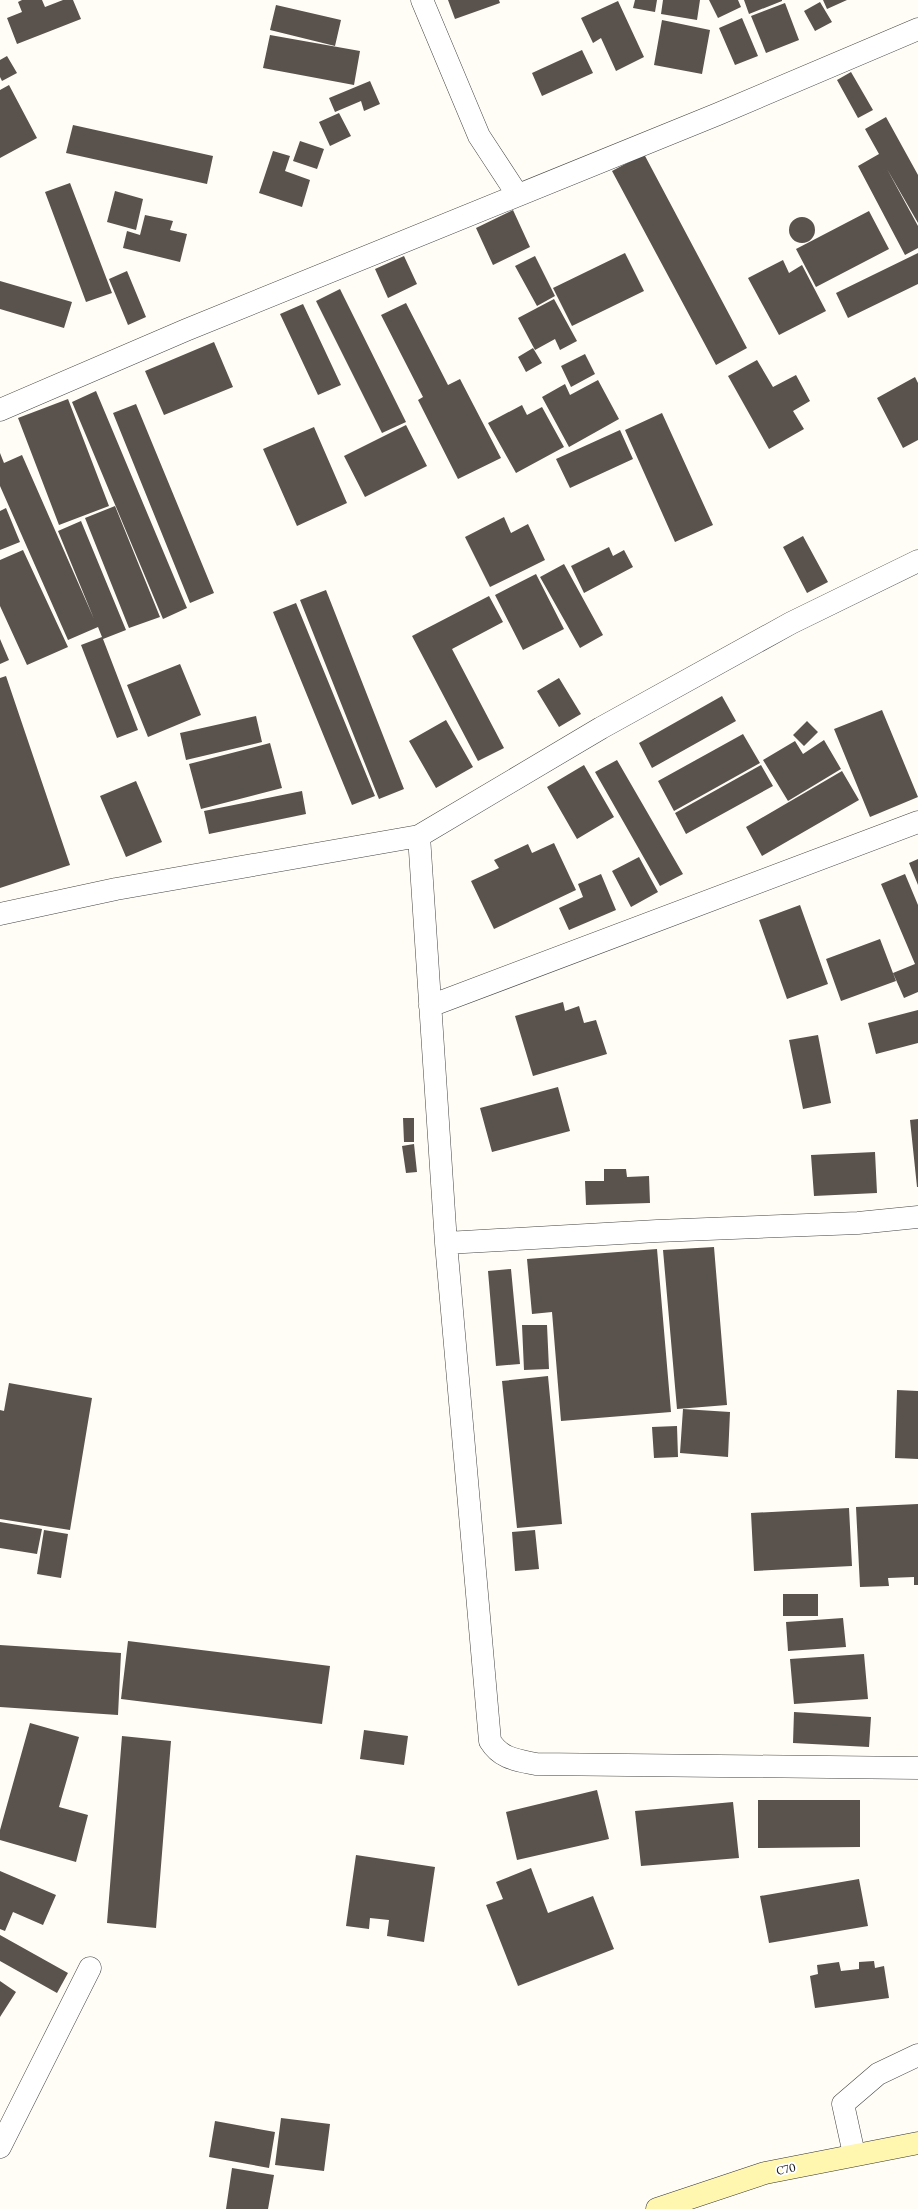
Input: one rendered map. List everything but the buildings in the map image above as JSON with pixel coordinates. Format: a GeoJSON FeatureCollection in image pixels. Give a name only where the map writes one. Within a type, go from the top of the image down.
{"type":"FeatureCollection","features":[{"type":"Feature","properties":{"kind":"main road","name":"C70"},"geometry":{"type":"LineString","coordinates":[[657,2209],[765,2173],[854,2154],[918,2143]]}},
{"type":"Feature","properties":{"kind":"street"},"geometry":{"type":"LineString","coordinates":[[422,0],[479,136],[517,194]]}},
{"type":"Feature","properties":{"kind":"street"},"geometry":{"type":"LineString","coordinates":[[0,410],[194,327],[517,194],[718,114],[918,29]]}},
{"type":"Feature","properties":{"kind":"street"},"geometry":{"type":"LineString","coordinates":[[0,914],[116,889],[419,836],[601,728],[764,638],[918,561]]}},
{"type":"Feature","properties":{"kind":"street"},"geometry":{"type":"LineString","coordinates":[[430,1006],[918,822]]}},
{"type":"Feature","properties":{"kind":"street"},"geometry":{"type":"LineString","coordinates":[[419,836],[446,1244],[490,1741],[496,1751],[506,1757],[536,1764],[918,1768]]}},
{"type":"Feature","properties":{"kind":"street"},"geometry":{"type":"LineString","coordinates":[[446,1244],[657,1230],[858,1223],[918,1217]]}},
{"type":"Feature","properties":{"kind":"street"},"geometry":{"type":"LineString","coordinates":[[0,2147],[90,1968]]}},
{"type":"Feature","properties":{"kind":"street"},"geometry":{"type":"LineString","coordinates":[[854,2154],[843,2104],[878,2074],[918,2055]]}}]}
